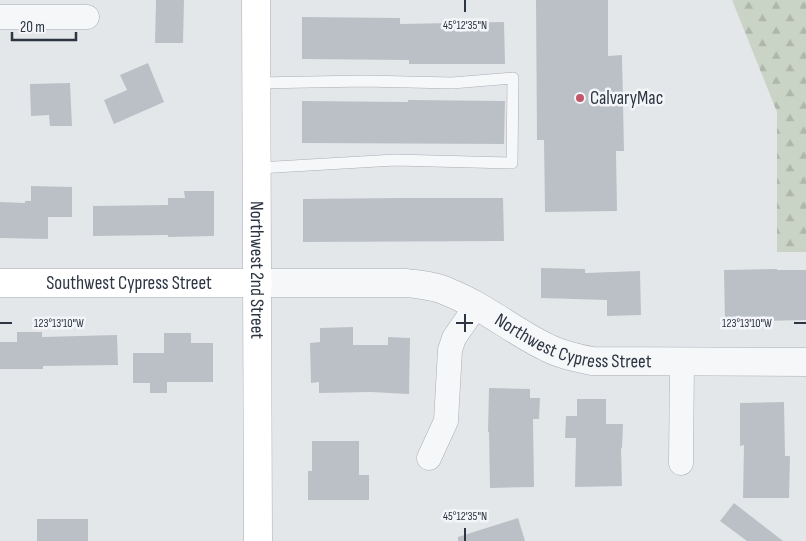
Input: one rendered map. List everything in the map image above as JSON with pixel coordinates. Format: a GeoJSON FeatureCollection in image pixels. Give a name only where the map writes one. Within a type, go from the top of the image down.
{"type":"FeatureCollection","features":[{"type":"Feature","properties":{"kind":"main road","name":"Northwest 2nd Street"},"geometry":{"type":"LineString","coordinates":[[256,0],[258,541]]}},
{"type":"Feature","properties":{"kind":"main road","name":"Southwest Cypress Street"},"geometry":{"type":"LineString","coordinates":[[0,283],[258,283]]}},
{"type":"Feature","properties":{"kind":"street"},"geometry":{"type":"LineString","coordinates":[[0,17],[87,17]]}},
{"type":"Feature","properties":{"kind":"street","name":"Northwest Cypress Street"},"geometry":{"type":"LineString","coordinates":[[258,283],[407,283],[447,291],[548,348],[568,356],[592,361],[806,362]]}},
{"type":"Feature","properties":{"kind":"street"},"geometry":{"type":"LineString","coordinates":[[429,458],[446,421],[450,350],[454,338],[476,306]]}},
{"type":"Feature","properties":{"kind":"street"},"geometry":{"type":"LineString","coordinates":[[681,463],[682,361]]}},
{"type":"Feature","properties":{"kind":"lane"},"geometry":{"type":"LineString","coordinates":[[257,83],[364,81],[452,83],[513,78],[512,163],[395,160],[258,168]]}},
{"type":"Feature","properties":{"kind":"green space"},"geometry":{"type":"Polygon","coordinates":[[[732,0],[806,0],[806,252],[777,252],[777,112],[732,0]]]}},
{"type":"Feature","properties":{"kind":"building"},"geometry":{"type":"Polygon","coordinates":[[[156,0],[184,0],[183,43],[155,43],[156,0]]]}},
{"type":"Feature","properties":{"kind":"building","name":"CalvaryMac"},"geometry":{"type":"Polygon","coordinates":[[[536,0],[608,0],[608,56],[622,55],[624,151],[616,151],[617,211],[545,212],[544,140],[537,140],[536,0]]]}},
{"type":"Feature","properties":{"kind":"building"},"geometry":{"type":"Polygon","coordinates":[[[302,17],[400,18],[400,24],[504,22],[505,64],[409,64],[409,60],[302,59],[302,17]]]}},
{"type":"Feature","properties":{"kind":"building"},"geometry":{"type":"Polygon","coordinates":[[[148,63],[164,102],[114,124],[104,100],[127,90],[120,75],[148,63]]]}},
{"type":"Feature","properties":{"kind":"building"},"geometry":{"type":"Polygon","coordinates":[[[70,83],[72,126],[50,126],[49,115],[31,116],[30,84],[70,83]]]}},
{"type":"Feature","properties":{"kind":"building"},"geometry":{"type":"Polygon","coordinates":[[[408,100],[505,101],[504,144],[302,143],[302,101],[408,102],[408,100]]]}},
{"type":"Feature","properties":{"kind":"building"},"geometry":{"type":"Polygon","coordinates":[[[31,186],[72,187],[72,217],[48,217],[48,239],[0,238],[0,202],[25,203],[25,201],[31,201],[31,186]]]}},
{"type":"Feature","properties":{"kind":"building"},"geometry":{"type":"Polygon","coordinates":[[[184,191],[214,191],[214,236],[93,236],[93,206],[168,205],[168,198],[185,198],[184,191]]]}},
{"type":"Feature","properties":{"kind":"building"},"geometry":{"type":"Polygon","coordinates":[[[503,198],[504,241],[303,242],[303,199],[503,198]]]}},
{"type":"Feature","properties":{"kind":"building"},"geometry":{"type":"Polygon","coordinates":[[[541,268],[585,269],[585,273],[640,271],[641,315],[607,316],[607,300],[541,298],[541,268]]]}},
{"type":"Feature","properties":{"kind":"building"},"geometry":{"type":"Polygon","coordinates":[[[724,270],[806,270],[806,320],[725,322],[724,270]]]}},
{"type":"Feature","properties":{"kind":"building"},"geometry":{"type":"Polygon","coordinates":[[[353,327],[353,345],[388,345],[388,337],[410,338],[409,394],[371,392],[319,393],[319,382],[311,383],[310,343],[320,342],[320,328],[353,327]]]}},
{"type":"Feature","properties":{"kind":"building"},"geometry":{"type":"Polygon","coordinates":[[[17,332],[42,332],[42,337],[117,335],[118,365],[43,366],[43,369],[0,369],[0,342],[17,342],[17,332]]]}},
{"type":"Feature","properties":{"kind":"building"},"geometry":{"type":"Polygon","coordinates":[[[164,333],[191,333],[191,343],[213,343],[213,382],[167,382],[167,393],[150,393],[150,383],[133,383],[133,353],[164,353],[164,333]]]}},
{"type":"Feature","properties":{"kind":"building"},"geometry":{"type":"Polygon","coordinates":[[[489,388],[530,389],[530,398],[540,398],[539,419],[533,419],[534,487],[490,488],[489,388]]]}},
{"type":"Feature","properties":{"kind":"building"},"geometry":{"type":"Polygon","coordinates":[[[577,399],[606,399],[606,424],[623,424],[621,448],[622,486],[575,487],[576,438],[565,438],[566,416],[577,416],[577,399]]]}},
{"type":"Feature","properties":{"kind":"building"},"geometry":{"type":"Polygon","coordinates":[[[784,402],[785,456],[790,456],[789,498],[743,498],[744,445],[740,446],[740,403],[784,402]]]}},
{"type":"Feature","properties":{"kind":"building"},"geometry":{"type":"Polygon","coordinates":[[[312,441],[359,441],[359,475],[369,475],[369,500],[308,500],[308,471],[312,471],[312,441]]]}},
{"type":"Feature","properties":{"kind":"building"},"geometry":{"type":"Polygon","coordinates":[[[734,503],[783,541],[747,541],[720,521],[734,503]]]}},
{"type":"Feature","properties":{"kind":"building"},"geometry":{"type":"Polygon","coordinates":[[[518,518],[525,541],[458,541],[458,537],[518,518]]]}},
{"type":"Feature","properties":{"kind":"building"},"geometry":{"type":"Polygon","coordinates":[[[37,519],[88,519],[88,541],[37,541],[37,519]]]}},
{"type":"Feature","properties":{"kind":"place","name":"CalvaryMac"},"geometry":{"type":"Point","coordinates":[580,98]}}]}
